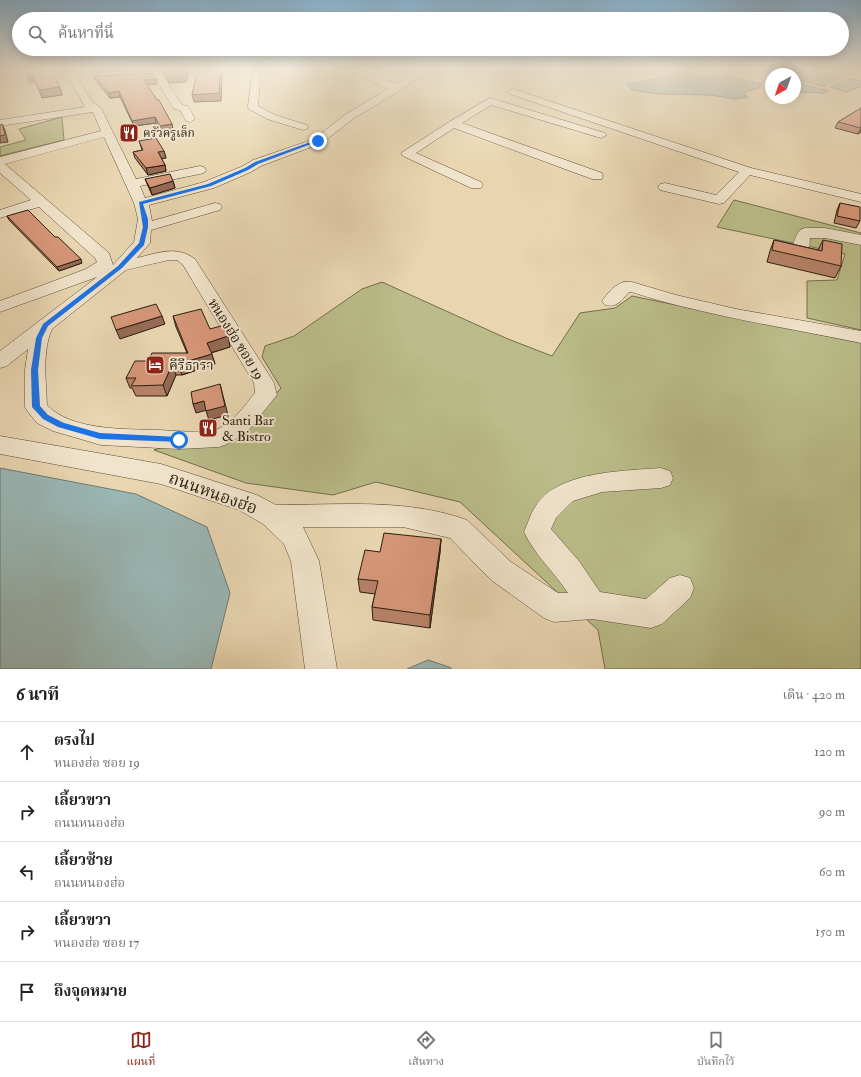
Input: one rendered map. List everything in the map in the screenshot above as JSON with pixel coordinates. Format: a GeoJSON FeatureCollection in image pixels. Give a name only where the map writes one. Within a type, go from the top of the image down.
{"type":"FeatureCollection","features":[{"type":"Feature","properties":{"kind":"street"},"geometry":{"type":"LineString","coordinates":[[86,101],[88,104],[96,102]]}},
{"type":"Feature","properties":{"kind":"street"},"geometry":{"type":"LineString","coordinates":[[174,101],[178,107],[184,108],[190,119]]}},
{"type":"Feature","properties":{"kind":"street"},"geometry":{"type":"LineString","coordinates":[[254,101],[253,107],[261,113],[274,119],[303,127]]}},
{"type":"Feature","properties":{"kind":"street"},"geometry":{"type":"LineString","coordinates":[[141,203],[209,185],[247,169],[257,163],[309,145],[318,141],[344,120],[376,101]]}},
{"type":"Feature","properties":{"kind":"street"},"geometry":{"type":"LineString","coordinates":[[476,185],[407,153],[490,101]]}},
{"type":"Feature","properties":{"kind":"street"},"geometry":{"type":"LineString","coordinates":[[491,101],[611,138]]}},
{"type":"Feature","properties":{"kind":"street"},"geometry":{"type":"LineString","coordinates":[[540,101],[747,171],[861,198]]}},
{"type":"Feature","properties":{"kind":"street"},"geometry":{"type":"LineString","coordinates":[[0,123],[96,102]]}},
{"type":"Feature","properties":{"kind":"street"},"geometry":{"type":"LineString","coordinates":[[0,360],[120,267],[142,243],[146,227],[141,203],[108,133],[96,102]]}},
{"type":"Feature","properties":{"kind":"street"},"geometry":{"type":"LineString","coordinates":[[453,124],[597,176]]}},
{"type":"Feature","properties":{"kind":"street"},"geometry":{"type":"LineString","coordinates":[[0,161],[108,133]]}},
{"type":"Feature","properties":{"kind":"street"},"geometry":{"type":"LineString","coordinates":[[626,143],[641,135]]}},
{"type":"Feature","properties":{"kind":"street"},"geometry":{"type":"LineString","coordinates":[[0,166],[103,256],[105,264],[92,273],[0,307]]}},
{"type":"Feature","properties":{"kind":"street"},"geometry":{"type":"LineString","coordinates":[[132,184],[200,170]]}},
{"type":"Feature","properties":{"kind":"street"},"geometry":{"type":"LineString","coordinates":[[665,187],[719,200],[747,171]]}},
{"type":"Feature","properties":{"kind":"street"},"geometry":{"type":"LineString","coordinates":[[0,214],[41,202]]}},
{"type":"Feature","properties":{"kind":"street"},"geometry":{"type":"LineString","coordinates":[[146,227],[215,207]]}},
{"type":"Feature","properties":{"kind":"street"},"geometry":{"type":"LineString","coordinates":[[801,253],[802,238],[805,233],[825,233],[861,240]]}},
{"type":"Feature","properties":{"kind":"street","name":"หนองฮ่อ ซอย 19"},"geometry":{"type":"LineString","coordinates":[[45,326],[39,338],[35,370],[36,407],[45,417],[61,425],[100,436],[172,439],[219,438],[239,426],[266,395],[264,383],[189,262],[181,256],[169,255],[120,267]]}},
{"type":"Feature","properties":{"kind":"street"},"geometry":{"type":"LineString","coordinates":[[611,301],[624,287],[632,287],[671,299],[736,314],[861,337]]}},
{"type":"Feature","properties":{"kind":"street","name":"ถนนหนองฮ่อ"},"geometry":{"type":"LineString","coordinates":[[0,445],[161,474],[248,502],[272,516],[294,536],[305,561],[320,664]]}},
{"type":"Feature","properties":{"kind":"street"},"geometry":{"type":"LineString","coordinates":[[592,605],[569,570],[537,532],[546,511],[564,494],[602,482],[661,478]]}},
{"type":"Feature","properties":{"kind":"street"},"geometry":{"type":"LineString","coordinates":[[272,516],[403,516],[458,528],[501,571],[554,608],[592,605],[651,614],[680,588]]}},
{"type":"Feature","properties":{"kind":"green space"},"geometry":{"type":"Polygon","coordinates":[[[62,117],[64,140],[0,156],[0,147],[26,140],[19,129],[62,117]]]}},
{"type":"Feature","properties":{"kind":"green space"},"geometry":{"type":"Polygon","coordinates":[[[734,200],[861,233],[861,330],[807,318],[807,281],[837,280],[845,254],[717,227],[734,200]]]}},
{"type":"Feature","properties":{"kind":"green space"},"geometry":{"type":"Polygon","coordinates":[[[382,282],[508,339],[552,356],[580,313],[615,308],[632,296],[861,343],[861,669],[605,669],[598,630],[460,502],[376,482],[333,495],[246,483],[154,450],[230,427],[265,407],[281,388],[262,357],[265,346],[294,336],[362,289],[382,282]]]}},
{"type":"Feature","properties":{"kind":"water"},"geometry":{"type":"Polygon","coordinates":[[[0,468],[136,494],[207,527],[230,593],[211,669],[0,669],[0,468]]]}},
{"type":"Feature","properties":{"kind":"water"},"geometry":{"type":"Polygon","coordinates":[[[428,660],[449,667],[452,669],[407,669],[428,660]]]}},
{"type":"Feature","properties":{"kind":"building"},"geometry":{"type":"Polygon","coordinates":[[[123,101],[160,101],[172,124],[160,126],[155,117],[132,121],[123,101]]]}},
{"type":"Feature","properties":{"kind":"building"},"geometry":{"type":"Polygon","coordinates":[[[861,108],[861,128],[838,122],[861,108]]]}},
{"type":"Feature","properties":{"kind":"building"},"geometry":{"type":"Polygon","coordinates":[[[2,124],[5,135],[0,136],[0,125],[2,124]]]}},
{"type":"Feature","properties":{"kind":"building"},"geometry":{"type":"Polygon","coordinates":[[[156,138],[164,151],[158,152],[165,165],[146,168],[133,152],[143,150],[139,141],[156,138]]]}},
{"type":"Feature","properties":{"kind":"building"},"geometry":{"type":"Polygon","coordinates":[[[170,174],[173,181],[150,188],[145,179],[170,174]]]}},
{"type":"Feature","properties":{"kind":"building"},"geometry":{"type":"Polygon","coordinates":[[[840,203],[860,207],[860,221],[837,216],[840,203]]]}},
{"type":"Feature","properties":{"kind":"building"},"geometry":{"type":"Polygon","coordinates":[[[28,210],[55,237],[58,237],[81,259],[57,267],[7,216],[28,210]]]}},
{"type":"Feature","properties":{"kind":"building"},"geometry":{"type":"Polygon","coordinates":[[[774,240],[822,251],[823,240],[842,244],[841,266],[772,250],[774,240]]]}},
{"type":"Feature","properties":{"kind":"building"},"geometry":{"type":"Polygon","coordinates":[[[156,304],[162,316],[116,330],[111,317],[156,304]]]}},
{"type":"Feature","properties":{"kind":"building"},"geometry":{"type":"Polygon","coordinates":[[[201,309],[210,329],[221,326],[228,336],[207,343],[212,354],[172,365],[163,385],[131,386],[136,378],[126,378],[135,361],[148,361],[152,353],[188,353],[173,316],[201,309]]]}},
{"type":"Feature","properties":{"kind":"building"},"geometry":{"type":"Polygon","coordinates":[[[220,384],[225,406],[206,411],[204,401],[193,404],[191,392],[220,384]]]}},
{"type":"Feature","properties":{"kind":"building"},"geometry":{"type":"Polygon","coordinates":[[[384,533],[441,539],[430,615],[372,607],[378,581],[358,579],[365,550],[380,552],[384,533]]]}},
{"type":"Feature","properties":{"kind":"place","name":"ครัวครูเล็ก"},"geometry":{"type":"Point","coordinates":[129,133]}},
{"type":"Feature","properties":{"kind":"place","name":"คีรีธารา"},"geometry":{"type":"Point","coordinates":[155,365]}},
{"type":"Feature","properties":{"kind":"place","name":"Santi Bar & Bistro"},"geometry":{"type":"Point","coordinates":[208,428]}},
{"type":"Feature","properties":{"kind":"route"},"geometry":{"type":"LineString","coordinates":[[179,440],[100,436],[61,425],[45,417],[36,407],[35,370],[39,338],[45,326],[120,267],[142,243],[146,227],[141,203],[195,190],[247,169],[257,163],[318,141]]}}]}
